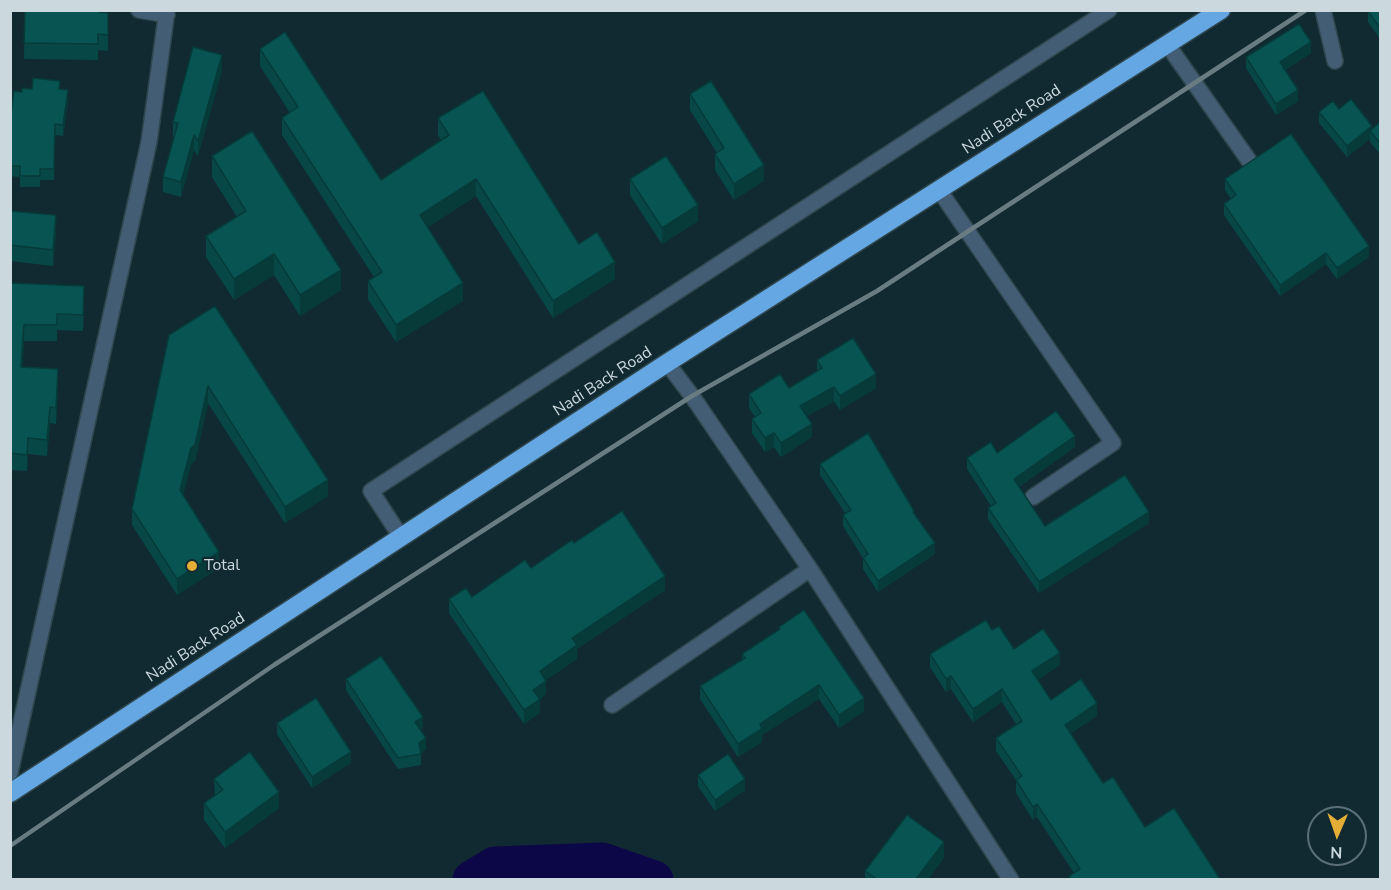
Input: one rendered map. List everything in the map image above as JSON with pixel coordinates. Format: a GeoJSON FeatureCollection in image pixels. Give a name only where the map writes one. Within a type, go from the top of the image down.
{"type":"FeatureCollection","features":[{"type":"Feature","properties":{"kind":"highway","name":"Nadi Back Road"},"geometry":{"type":"LineString","coordinates":[[10,793],[667,363],[1221,10]]}},
{"type":"Feature","properties":{"kind":"street"},"geometry":{"type":"LineString","coordinates":[[10,773],[149,142],[167,13],[139,10]]}},
{"type":"Feature","properties":{"kind":"street"},"geometry":{"type":"LineString","coordinates":[[401,537],[371,491],[1109,10]]}},
{"type":"Feature","properties":{"kind":"street"},"geometry":{"type":"LineString","coordinates":[[1323,10],[1335,61]]}},
{"type":"Feature","properties":{"kind":"street"},"geometry":{"type":"LineString","coordinates":[[1167,44],[1250,162]]}},
{"type":"Feature","properties":{"kind":"street"},"geometry":{"type":"LineString","coordinates":[[939,190],[1113,443],[1033,497]]}},
{"type":"Feature","properties":{"kind":"street"},"geometry":{"type":"LineString","coordinates":[[667,363],[810,569],[1011,879]]}},
{"type":"Feature","properties":{"kind":"street"},"geometry":{"type":"LineString","coordinates":[[612,705],[810,569]]}},
{"type":"Feature","properties":{"kind":"building"},"geometry":{"type":"Polygon","coordinates":[[[25,10],[99,10],[99,12],[108,13],[108,35],[98,34],[98,44],[24,43],[25,10]]]}},
{"type":"Feature","properties":{"kind":"building"},"geometry":{"type":"Polygon","coordinates":[[[1380,10],[1380,28],[1368,11],[1380,10]]]}},
{"type":"Feature","properties":{"kind":"building"},"geometry":{"type":"Polygon","coordinates":[[[1299,24],[1311,42],[1280,62],[1298,90],[1276,104],[1246,57],[1299,24]]]}},
{"type":"Feature","properties":{"kind":"building"},"geometry":{"type":"Polygon","coordinates":[[[285,32],[381,180],[449,135],[438,118],[483,91],[579,244],[597,232],[615,262],[553,301],[476,179],[420,215],[463,283],[396,325],[368,281],[382,272],[282,118],[298,107],[260,49],[285,32]]]}},
{"type":"Feature","properties":{"kind":"building"},"geometry":{"type":"Polygon","coordinates":[[[193,47],[222,55],[198,141],[194,135],[181,182],[163,177],[178,123],[173,122],[193,47]]]}},
{"type":"Feature","properties":{"kind":"building"},"geometry":{"type":"Polygon","coordinates":[[[33,78],[60,81],[59,89],[68,90],[63,125],[55,124],[54,169],[40,169],[40,176],[20,176],[20,166],[10,166],[10,123],[14,91],[22,92],[22,88],[32,89],[33,78]]]}},
{"type":"Feature","properties":{"kind":"building"},"geometry":{"type":"Polygon","coordinates":[[[711,81],[764,165],[734,184],[715,154],[724,148],[690,94],[711,81]]]}},
{"type":"Feature","properties":{"kind":"building"},"geometry":{"type":"Polygon","coordinates":[[[1351,99],[1372,126],[1347,146],[1319,112],[1333,101],[1339,109],[1351,99]]]}},
{"type":"Feature","properties":{"kind":"building"},"geometry":{"type":"Polygon","coordinates":[[[1380,122],[1380,143],[1370,131],[1380,122]]]}},
{"type":"Feature","properties":{"kind":"building"},"geometry":{"type":"Polygon","coordinates":[[[252,131],[341,270],[300,295],[274,254],[234,279],[206,236],[246,211],[212,156],[252,131]]]}},
{"type":"Feature","properties":{"kind":"building"},"geometry":{"type":"Polygon","coordinates":[[[1291,134],[1369,246],[1337,268],[1326,253],[1280,285],[1224,204],[1236,195],[1225,179],[1291,134]]]}},
{"type":"Feature","properties":{"kind":"building"},"geometry":{"type":"Polygon","coordinates":[[[666,156],[698,205],[662,228],[630,179],[666,156]]]}},
{"type":"Feature","properties":{"kind":"building"},"geometry":{"type":"Polygon","coordinates":[[[10,211],[56,215],[53,250],[10,245],[10,211]]]}},
{"type":"Feature","properties":{"kind":"building"},"geometry":{"type":"Polygon","coordinates":[[[10,283],[84,286],[83,315],[57,314],[57,325],[24,325],[21,367],[58,369],[56,408],[50,407],[47,440],[28,438],[27,455],[10,453],[10,283]]]}},
{"type":"Feature","properties":{"kind":"building"},"geometry":{"type":"Polygon","coordinates":[[[215,306],[328,480],[285,507],[208,386],[195,445],[191,448],[180,490],[219,552],[177,579],[132,509],[169,335],[215,306]]]}},
{"type":"Feature","properties":{"kind":"building"},"geometry":{"type":"Polygon","coordinates":[[[853,338],[876,374],[840,396],[834,387],[800,406],[812,424],[781,443],[774,433],[765,438],[752,419],[761,413],[749,394],[780,374],[789,388],[822,368],[817,360],[853,338]]]}},
{"type":"Feature","properties":{"kind":"building"},"geometry":{"type":"Polygon","coordinates":[[[1056,411],[1075,436],[1014,479],[1045,526],[1125,475],[1149,512],[1039,582],[988,508],[996,503],[967,458],[991,442],[997,453],[1056,411]]]}},
{"type":"Feature","properties":{"kind":"building"},"geometry":{"type":"Polygon","coordinates":[[[868,433],[913,512],[935,543],[878,581],[863,558],[868,554],[843,515],[851,510],[820,464],[868,433]]]}},
{"type":"Feature","properties":{"kind":"building"},"geometry":{"type":"Polygon","coordinates":[[[622,511],[665,576],[572,638],[577,645],[540,671],[546,681],[533,690],[540,699],[524,710],[449,599],[466,588],[472,597],[525,560],[531,568],[572,540],[574,543],[622,511]]]}},
{"type":"Feature","properties":{"kind":"building"},"geometry":{"type":"Polygon","coordinates":[[[804,610],[864,698],[839,715],[819,685],[760,724],[762,729],[738,744],[700,686],[745,658],[742,654],[804,610]]]}},
{"type":"Feature","properties":{"kind":"building"},"geometry":{"type":"Polygon","coordinates":[[[986,620],[992,630],[999,626],[1014,649],[1043,629],[1060,653],[1032,671],[1051,700],[1081,679],[1097,703],[1065,725],[1103,783],[1113,777],[1145,827],[1174,808],[1220,879],[1071,879],[1069,876],[1080,869],[1037,804],[1033,807],[1016,780],[1022,776],[996,738],[1022,721],[1002,689],[973,709],[951,676],[946,679],[930,654],[986,620]]]}},
{"type":"Feature","properties":{"kind":"building"},"geometry":{"type":"Polygon","coordinates":[[[381,656],[423,717],[415,722],[426,738],[419,743],[421,754],[398,758],[346,679],[381,656]]]}},
{"type":"Feature","properties":{"kind":"building"},"geometry":{"type":"Polygon","coordinates":[[[316,698],[351,752],[312,777],[277,723],[316,698]]]}},
{"type":"Feature","properties":{"kind":"building"},"geometry":{"type":"Polygon","coordinates":[[[250,752],[279,792],[225,832],[204,803],[223,790],[214,779],[250,752]]]}},
{"type":"Feature","properties":{"kind":"building"},"geometry":{"type":"Polygon","coordinates":[[[728,754],[745,779],[715,800],[698,775],[728,754]]]}},
{"type":"Feature","properties":{"kind":"building"},"geometry":{"type":"Polygon","coordinates":[[[907,815],[944,842],[916,879],[877,879],[865,871],[907,815]]]}},
{"type":"Feature","properties":{"kind":"waterway"},"geometry":{"type":"LineString","coordinates":[[472,880],[495,866],[602,862],[654,880]]}},
{"type":"Feature","properties":{"kind":"railway"},"geometry":{"type":"LineString","coordinates":[[10,846],[274,665],[692,396],[877,291],[1306,10]]}},
{"type":"Feature","properties":{"kind":"place","name":"Total"},"geometry":{"type":"Point","coordinates":[192,566]}}]}
